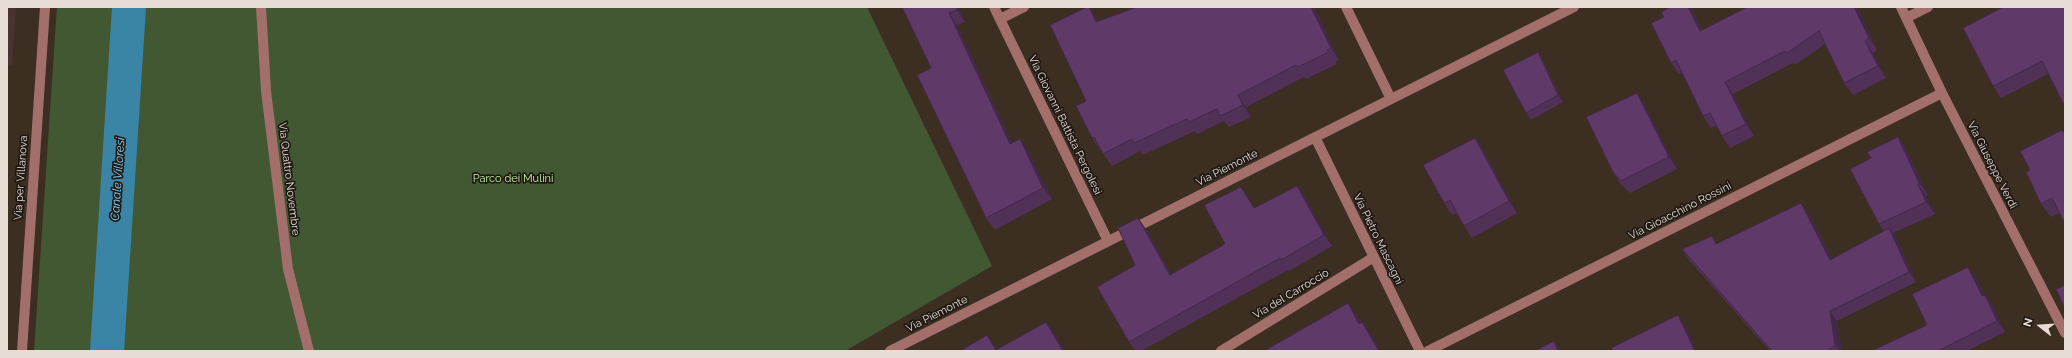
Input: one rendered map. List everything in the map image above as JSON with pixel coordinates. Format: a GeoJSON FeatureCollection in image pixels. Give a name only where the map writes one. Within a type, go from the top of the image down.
{"type":"FeatureCollection","features":[{"type":"Feature","properties":{"kind":"street","name":"Via per Villanova"},"geometry":{"type":"LineString","coordinates":[[22,351],[45,7]]}},
{"type":"Feature","properties":{"kind":"street","name":"Via Quattro Novembre"},"geometry":{"type":"LineString","coordinates":[[260,7],[266,91],[288,269],[309,351]]}},
{"type":"Feature","properties":{"kind":"street","name":"Via Giovanni Battista Pergolesi"},"geometry":{"type":"LineString","coordinates":[[994,7],[1108,241]]}},
{"type":"Feature","properties":{"kind":"street"},"geometry":{"type":"LineString","coordinates":[[1000,18],[1024,7]]}},
{"type":"Feature","properties":{"kind":"street"},"geometry":{"type":"LineString","coordinates":[[1346,7],[1391,99]]}},
{"type":"Feature","properties":{"kind":"street","name":"Via Piemonte"},"geometry":{"type":"LineString","coordinates":[[890,351],[1574,7]]}},
{"type":"Feature","properties":{"kind":"street","name":"Via Giuseppe Verdi"},"geometry":{"type":"LineString","coordinates":[[1900,7],[1942,93],[2065,333]]}},
{"type":"Feature","properties":{"kind":"street"},"geometry":{"type":"LineString","coordinates":[[1906,18],[1928,7]]}},
{"type":"Feature","properties":{"kind":"street","name":"Via Gioacchino Rossini"},"geometry":{"type":"LineString","coordinates":[[1428,351],[1942,93]]}},
{"type":"Feature","properties":{"kind":"street","name":"Via Pietro Mascagni"},"geometry":{"type":"LineString","coordinates":[[1315,137],[1420,351]]}},
{"type":"Feature","properties":{"kind":"street","name":"Via del Carroccio"},"geometry":{"type":"LineString","coordinates":[[1221,351],[1374,258]]}},
{"type":"Feature","properties":{"kind":"shaded area"},"geometry":{"type":"Polygon","coordinates":[[[7,7],[16,7],[12,65],[7,66],[7,7]]]}},
{"type":"Feature","properties":{"kind":"green space","name":"Parco dei Mulini"},"geometry":{"type":"Polygon","coordinates":[[[57,7],[867,7],[992,266],[845,351],[34,351],[57,7]]]}},
{"type":"Feature","properties":{"kind":"building"},"geometry":{"type":"Polygon","coordinates":[[[902,7],[956,7],[957,10],[949,13],[1010,144],[1020,139],[1043,188],[986,218],[917,75],[931,68],[902,7]]]}},
{"type":"Feature","properties":{"kind":"building"},"geometry":{"type":"Polygon","coordinates":[[[1089,7],[1096,22],[1137,7],[1311,7],[1331,48],[1327,50],[1329,52],[1298,67],[1296,65],[1238,95],[1243,105],[1220,116],[1217,109],[1189,122],[1187,119],[1134,143],[1132,139],[1103,154],[1094,137],[1092,138],[1076,106],[1086,101],[1050,25],[1089,7]]]}},
{"type":"Feature","properties":{"kind":"building"},"geometry":{"type":"Polygon","coordinates":[[[1670,7],[1688,7],[1700,31],[1747,7],[1854,7],[1869,38],[1865,41],[1878,66],[1844,83],[1819,31],[1787,53],[1785,51],[1725,82],[1746,124],[1722,136],[1710,113],[1703,116],[1676,60],[1671,63],[1651,23],[1664,17],[1661,12],[1670,7]]]}},
{"type":"Feature","properties":{"kind":"building"},"geometry":{"type":"Polygon","coordinates":[[[2003,7],[2065,7],[2065,107],[2042,61],[1993,86],[1963,28],[2003,7]]]}},
{"type":"Feature","properties":{"kind":"building"},"geometry":{"type":"Polygon","coordinates":[[[1538,52],[1558,95],[1526,113],[1503,70],[1538,52]]]}},
{"type":"Feature","properties":{"kind":"building"},"geometry":{"type":"Polygon","coordinates":[[[1637,93],[1669,157],[1621,181],[1613,172],[1586,117],[1637,93]]]}},
{"type":"Feature","properties":{"kind":"building"},"geometry":{"type":"Polygon","coordinates":[[[2062,130],[2065,134],[2065,224],[2052,198],[2041,204],[2026,172],[2030,170],[2020,151],[2062,130]]]}},
{"type":"Feature","properties":{"kind":"building"},"geometry":{"type":"Polygon","coordinates":[[[1898,137],[1926,202],[1879,224],[1850,169],[1871,158],[1867,152],[1898,137]]]}},
{"type":"Feature","properties":{"kind":"building"},"geometry":{"type":"Polygon","coordinates":[[[1475,138],[1509,201],[1464,226],[1450,200],[1444,203],[1423,165],[1475,138]]]}},
{"type":"Feature","properties":{"kind":"building"},"geometry":{"type":"Polygon","coordinates":[[[1297,186],[1324,235],[1281,260],[1280,258],[1129,342],[1097,287],[1135,265],[1118,228],[1138,218],[1170,275],[1225,244],[1204,205],[1241,187],[1254,208],[1297,186]]]}},
{"type":"Feature","properties":{"kind":"building"},"geometry":{"type":"Polygon","coordinates":[[[1801,203],[1830,260],[1889,228],[1909,272],[1830,311],[1835,345],[1828,351],[1772,351],[1682,249],[1712,236],[1716,244],[1801,203]]]}},
{"type":"Feature","properties":{"kind":"building"},"geometry":{"type":"Polygon","coordinates":[[[1968,267],[1982,296],[1985,295],[1997,321],[1938,351],[1871,351],[1927,325],[1912,294],[1968,267]]]}},
{"type":"Feature","properties":{"kind":"building"},"geometry":{"type":"Polygon","coordinates":[[[2065,285],[2065,309],[2056,289],[2065,285]]]}},
{"type":"Feature","properties":{"kind":"building"},"geometry":{"type":"Polygon","coordinates":[[[1348,303],[1359,324],[1362,322],[1379,351],[1264,351],[1348,303]]]}},
{"type":"Feature","properties":{"kind":"building"},"geometry":{"type":"Polygon","coordinates":[[[1678,315],[1695,351],[1613,351],[1611,348],[1678,315]]]}},
{"type":"Feature","properties":{"kind":"building"},"geometry":{"type":"Polygon","coordinates":[[[1046,322],[1063,351],[962,350],[987,335],[996,350],[1046,322]]]}},
{"type":"Feature","properties":{"kind":"building"},"geometry":{"type":"Polygon","coordinates":[[[1554,341],[1558,351],[1535,351],[1554,341]]]}},
{"type":"Feature","properties":{"kind":"waterway","name":"Canale Villoresi"},"geometry":{"type":"LineString","coordinates":[[107,351],[129,7]]}}]}
